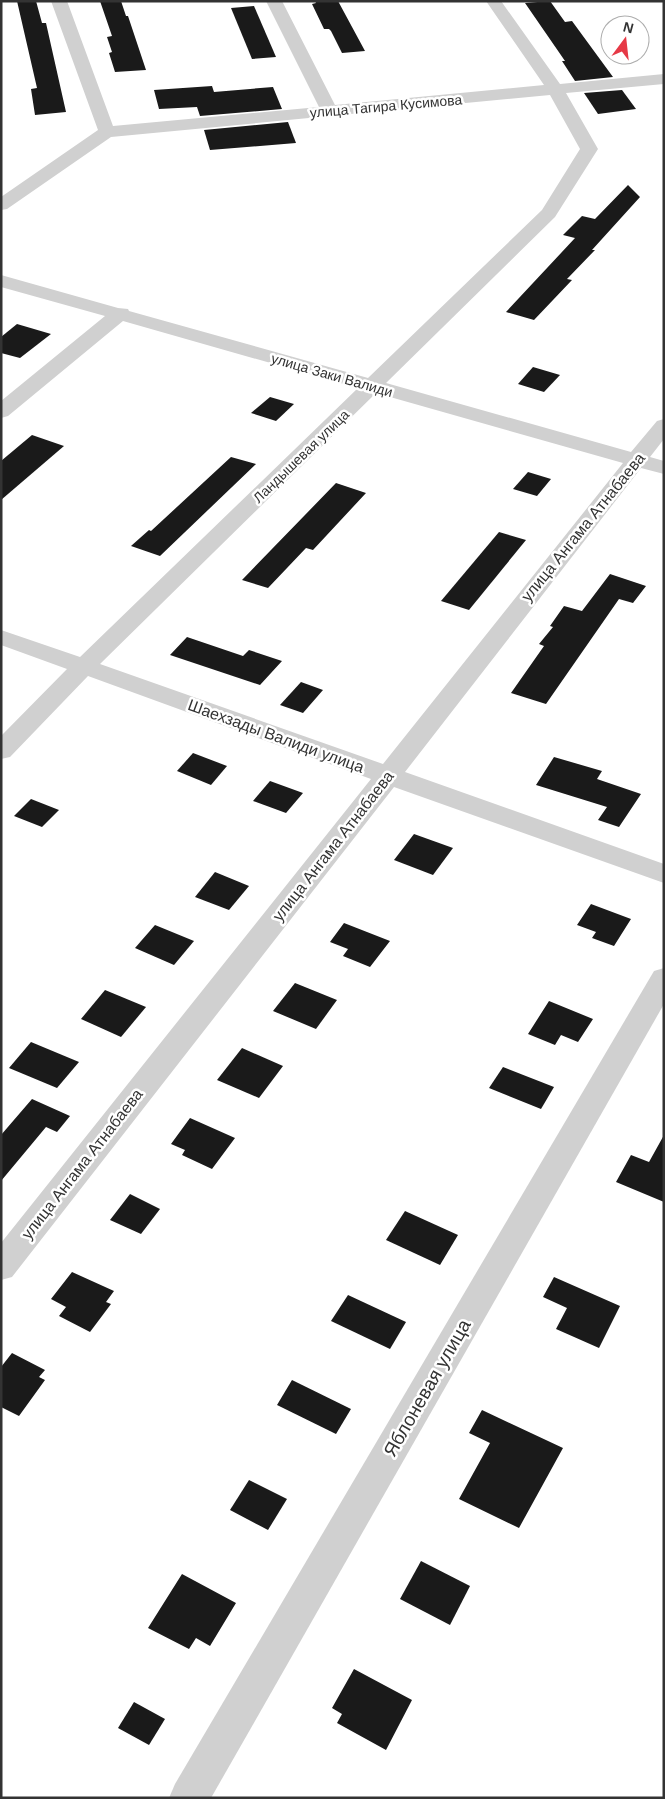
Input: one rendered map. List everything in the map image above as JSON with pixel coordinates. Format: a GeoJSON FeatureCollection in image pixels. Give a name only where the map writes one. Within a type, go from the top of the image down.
{"type":"FeatureCollection","features":[{"type":"Feature","properties":{"kind":"street"},"geometry":{"type":"LineString","coordinates":[[1,205],[107,132],[59,1]]}},
{"type":"Feature","properties":{"kind":"street"},"geometry":{"type":"LineString","coordinates":[[274,1],[330,111]]}},
{"type":"Feature","properties":{"kind":"street","name":"Ландышевая улица"},"geometry":{"type":"LineString","coordinates":[[1,751],[83,666],[549,213],[589,148],[556,90],[493,1]]}},
{"type":"Feature","properties":{"kind":"street","name":"улица Тагира Кусимова"},"geometry":{"type":"LineString","coordinates":[[107,132],[664,79]]}},
{"type":"Feature","properties":{"kind":"street","name":"улица Заки Валиди"},"geometry":{"type":"LineString","coordinates":[[1,281],[664,468]]}},
{"type":"Feature","properties":{"kind":"street"},"geometry":{"type":"LineString","coordinates":[[1,412],[121,314]]}},
{"type":"Feature","properties":{"kind":"street","name":"улица Ангама Атнабаева"},"geometry":{"type":"LineString","coordinates":[[1,1267],[664,424]]}},
{"type":"Feature","properties":{"kind":"street","name":"Шаехзады Валиди улица"},"geometry":{"type":"LineString","coordinates":[[1,638],[664,874]]}},
{"type":"Feature","properties":{"kind":"street","name":"Яблоневая улица"},"geometry":{"type":"LineString","coordinates":[[189,1798],[664,978]]}},
{"type":"Feature","properties":{"kind":"building"},"geometry":{"type":"Polygon","coordinates":[[[17,1],[36,1],[42,23],[46,23],[66,112],[35,115],[31,89],[37,88],[17,1]]]}},
{"type":"Feature","properties":{"kind":"building"},"geometry":{"type":"Polygon","coordinates":[[[100,1],[121,1],[146,70],[115,72],[109,53],[112,52],[107,37],[112,36],[100,1]]]}},
{"type":"Feature","properties":{"kind":"building"},"geometry":{"type":"Polygon","coordinates":[[[315,1],[338,1],[365,51],[342,53],[331,31],[324,29],[312,4],[316,3],[315,1]]]}},
{"type":"Feature","properties":{"kind":"building"},"geometry":{"type":"Polygon","coordinates":[[[550,1],[565,22],[572,21],[600,59],[600,65],[604,65],[613,77],[575,81],[562,61],[565,61],[525,3],[550,1]]]}},
{"type":"Feature","properties":{"kind":"building"},"geometry":{"type":"Polygon","coordinates":[[[254,6],[276,57],[252,59],[231,8],[254,6]]]}},
{"type":"Feature","properties":{"kind":"building"},"geometry":{"type":"Polygon","coordinates":[[[212,86],[214,92],[273,87],[282,109],[200,116],[197,107],[159,109],[154,90],[212,86]]]}},
{"type":"Feature","properties":{"kind":"building"},"geometry":{"type":"Polygon","coordinates":[[[622,90],[636,109],[598,114],[584,93],[622,90]]]}},
{"type":"Feature","properties":{"kind":"building"},"geometry":{"type":"Polygon","coordinates":[[[288,122],[296,143],[210,150],[204,130],[288,122]]]}},
{"type":"Feature","properties":{"kind":"building"},"geometry":{"type":"Polygon","coordinates":[[[628,185],[640,197],[592,250],[595,250],[567,279],[572,280],[534,320],[506,312],[575,238],[563,235],[582,216],[595,219],[628,185]]]}},
{"type":"Feature","properties":{"kind":"building"},"geometry":{"type":"Polygon","coordinates":[[[17,324],[51,334],[20,358],[1,353],[1,337],[17,324]]]}},
{"type":"Feature","properties":{"kind":"building"},"geometry":{"type":"Polygon","coordinates":[[[533,367],[560,375],[544,392],[518,384],[533,367]]]}},
{"type":"Feature","properties":{"kind":"building"},"geometry":{"type":"Polygon","coordinates":[[[270,397],[294,404],[276,421],[251,413],[270,397]]]}},
{"type":"Feature","properties":{"kind":"building"},"geometry":{"type":"Polygon","coordinates":[[[32,435],[64,446],[1,500],[1,461],[32,435]]]}},
{"type":"Feature","properties":{"kind":"building"},"geometry":{"type":"Polygon","coordinates":[[[231,457],[256,464],[160,556],[131,546],[149,530],[151,531],[231,457]]]}},
{"type":"Feature","properties":{"kind":"building"},"geometry":{"type":"Polygon","coordinates":[[[528,472],[551,479],[537,496],[513,489],[528,472]]]}},
{"type":"Feature","properties":{"kind":"building"},"geometry":{"type":"Polygon","coordinates":[[[336,483],[366,493],[313,550],[306,548],[268,588],[242,580],[336,483]]]}},
{"type":"Feature","properties":{"kind":"building"},"geometry":{"type":"Polygon","coordinates":[[[499,532],[526,540],[469,610],[441,601],[499,532]]]}},
{"type":"Feature","properties":{"kind":"building"},"geometry":{"type":"Polygon","coordinates":[[[610,574],[646,586],[633,603],[619,599],[546,704],[511,693],[544,646],[539,644],[553,627],[550,626],[564,606],[582,611],[610,574]]]}},
{"type":"Feature","properties":{"kind":"building"},"geometry":{"type":"Polygon","coordinates":[[[187,637],[243,656],[249,650],[282,661],[260,685],[170,655],[187,637]]]}},
{"type":"Feature","properties":{"kind":"building"},"geometry":{"type":"Polygon","coordinates":[[[301,682],[323,690],[303,713],[280,705],[301,682]]]}},
{"type":"Feature","properties":{"kind":"building"},"geometry":{"type":"Polygon","coordinates":[[[193,753],[227,766],[211,785],[177,771],[193,753]]]}},
{"type":"Feature","properties":{"kind":"building"},"geometry":{"type":"Polygon","coordinates":[[[554,757],[602,771],[597,779],[641,794],[619,827],[598,820],[607,807],[536,785],[554,757]]]}},
{"type":"Feature","properties":{"kind":"building"},"geometry":{"type":"Polygon","coordinates":[[[270,781],[303,793],[286,813],[253,801],[270,781]]]}},
{"type":"Feature","properties":{"kind":"building"},"geometry":{"type":"Polygon","coordinates":[[[31,799],[59,810],[42,827],[14,816],[31,799]]]}},
{"type":"Feature","properties":{"kind":"building"},"geometry":{"type":"Polygon","coordinates":[[[414,834],[453,848],[433,875],[394,860],[414,834]]]}},
{"type":"Feature","properties":{"kind":"building"},"geometry":{"type":"Polygon","coordinates":[[[215,872],[249,886],[229,910],[195,897],[215,872]]]}},
{"type":"Feature","properties":{"kind":"building"},"geometry":{"type":"Polygon","coordinates":[[[591,904],[631,919],[614,946],[592,938],[596,932],[577,925],[591,904]]]}},
{"type":"Feature","properties":{"kind":"building"},"geometry":{"type":"Polygon","coordinates":[[[344,923],[390,941],[370,967],[343,956],[348,949],[330,942],[344,923]]]}},
{"type":"Feature","properties":{"kind":"building"},"geometry":{"type":"Polygon","coordinates":[[[155,925],[194,941],[174,965],[135,948],[155,925]]]}},
{"type":"Feature","properties":{"kind":"building"},"geometry":{"type":"Polygon","coordinates":[[[295,983],[337,1000],[316,1029],[273,1011],[295,983]]]}},
{"type":"Feature","properties":{"kind":"building"},"geometry":{"type":"Polygon","coordinates":[[[105,990],[146,1007],[121,1037],[81,1019],[105,990]]]}},
{"type":"Feature","properties":{"kind":"building"},"geometry":{"type":"Polygon","coordinates":[[[549,1001],[593,1019],[578,1042],[561,1035],[555,1045],[528,1034],[549,1001]]]}},
{"type":"Feature","properties":{"kind":"building"},"geometry":{"type":"Polygon","coordinates":[[[31,1042],[79,1062],[57,1088],[9,1068],[31,1042]]]}},
{"type":"Feature","properties":{"kind":"building"},"geometry":{"type":"Polygon","coordinates":[[[242,1048],[283,1066],[259,1098],[217,1080],[242,1048]]]}},
{"type":"Feature","properties":{"kind":"building"},"geometry":{"type":"Polygon","coordinates":[[[503,1067],[554,1087],[541,1109],[489,1088],[503,1067]]]}},
{"type":"Feature","properties":{"kind":"building"},"geometry":{"type":"Polygon","coordinates":[[[32,1099],[70,1116],[57,1132],[46,1127],[1,1181],[1,1135],[32,1099]]]}},
{"type":"Feature","properties":{"kind":"building"},"geometry":{"type":"Polygon","coordinates":[[[190,1118],[235,1138],[212,1169],[182,1155],[185,1150],[171,1144],[190,1118]]]}},
{"type":"Feature","properties":{"kind":"building"},"geometry":{"type":"Polygon","coordinates":[[[664,1135],[664,1202],[616,1182],[631,1155],[649,1162],[664,1135]]]}},
{"type":"Feature","properties":{"kind":"building"},"geometry":{"type":"Polygon","coordinates":[[[130,1194],[160,1209],[141,1234],[110,1220],[130,1194]]]}},
{"type":"Feature","properties":{"kind":"building"},"geometry":{"type":"Polygon","coordinates":[[[405,1211],[458,1235],[440,1265],[386,1240],[405,1211]]]}},
{"type":"Feature","properties":{"kind":"building"},"geometry":{"type":"Polygon","coordinates":[[[72,1272],[114,1291],[106,1302],[111,1304],[90,1332],[59,1316],[66,1307],[51,1299],[72,1272]]]}},
{"type":"Feature","properties":{"kind":"building"},"geometry":{"type":"Polygon","coordinates":[[[554,1277],[620,1306],[599,1348],[556,1329],[567,1308],[543,1297],[554,1277]]]}},
{"type":"Feature","properties":{"kind":"building"},"geometry":{"type":"Polygon","coordinates":[[[348,1295],[406,1322],[390,1349],[331,1321],[348,1295]]]}},
{"type":"Feature","properties":{"kind":"building"},"geometry":{"type":"Polygon","coordinates":[[[12,1353],[45,1370],[39,1377],[45,1380],[19,1416],[1,1407],[1,1367],[12,1353]]]}},
{"type":"Feature","properties":{"kind":"building"},"geometry":{"type":"Polygon","coordinates":[[[292,1380],[351,1409],[336,1434],[277,1405],[292,1380]]]}},
{"type":"Feature","properties":{"kind":"building"},"geometry":{"type":"Polygon","coordinates":[[[482,1410],[563,1448],[519,1528],[459,1499],[490,1443],[469,1433],[482,1410]]]}},
{"type":"Feature","properties":{"kind":"building"},"geometry":{"type":"Polygon","coordinates":[[[249,1480],[287,1499],[268,1530],[230,1510],[249,1480]]]}},
{"type":"Feature","properties":{"kind":"building"},"geometry":{"type":"Polygon","coordinates":[[[421,1561],[470,1586],[450,1625],[400,1599],[421,1561]]]}},
{"type":"Feature","properties":{"kind":"building"},"geometry":{"type":"Polygon","coordinates":[[[182,1574],[236,1603],[210,1646],[196,1638],[189,1649],[148,1628],[182,1574]]]}},
{"type":"Feature","properties":{"kind":"building"},"geometry":{"type":"Polygon","coordinates":[[[354,1669],[412,1700],[386,1750],[337,1723],[342,1714],[332,1708],[354,1669]]]}},
{"type":"Feature","properties":{"kind":"building"},"geometry":{"type":"Polygon","coordinates":[[[134,1702],[165,1719],[149,1745],[118,1728],[134,1702]]]}}]}
